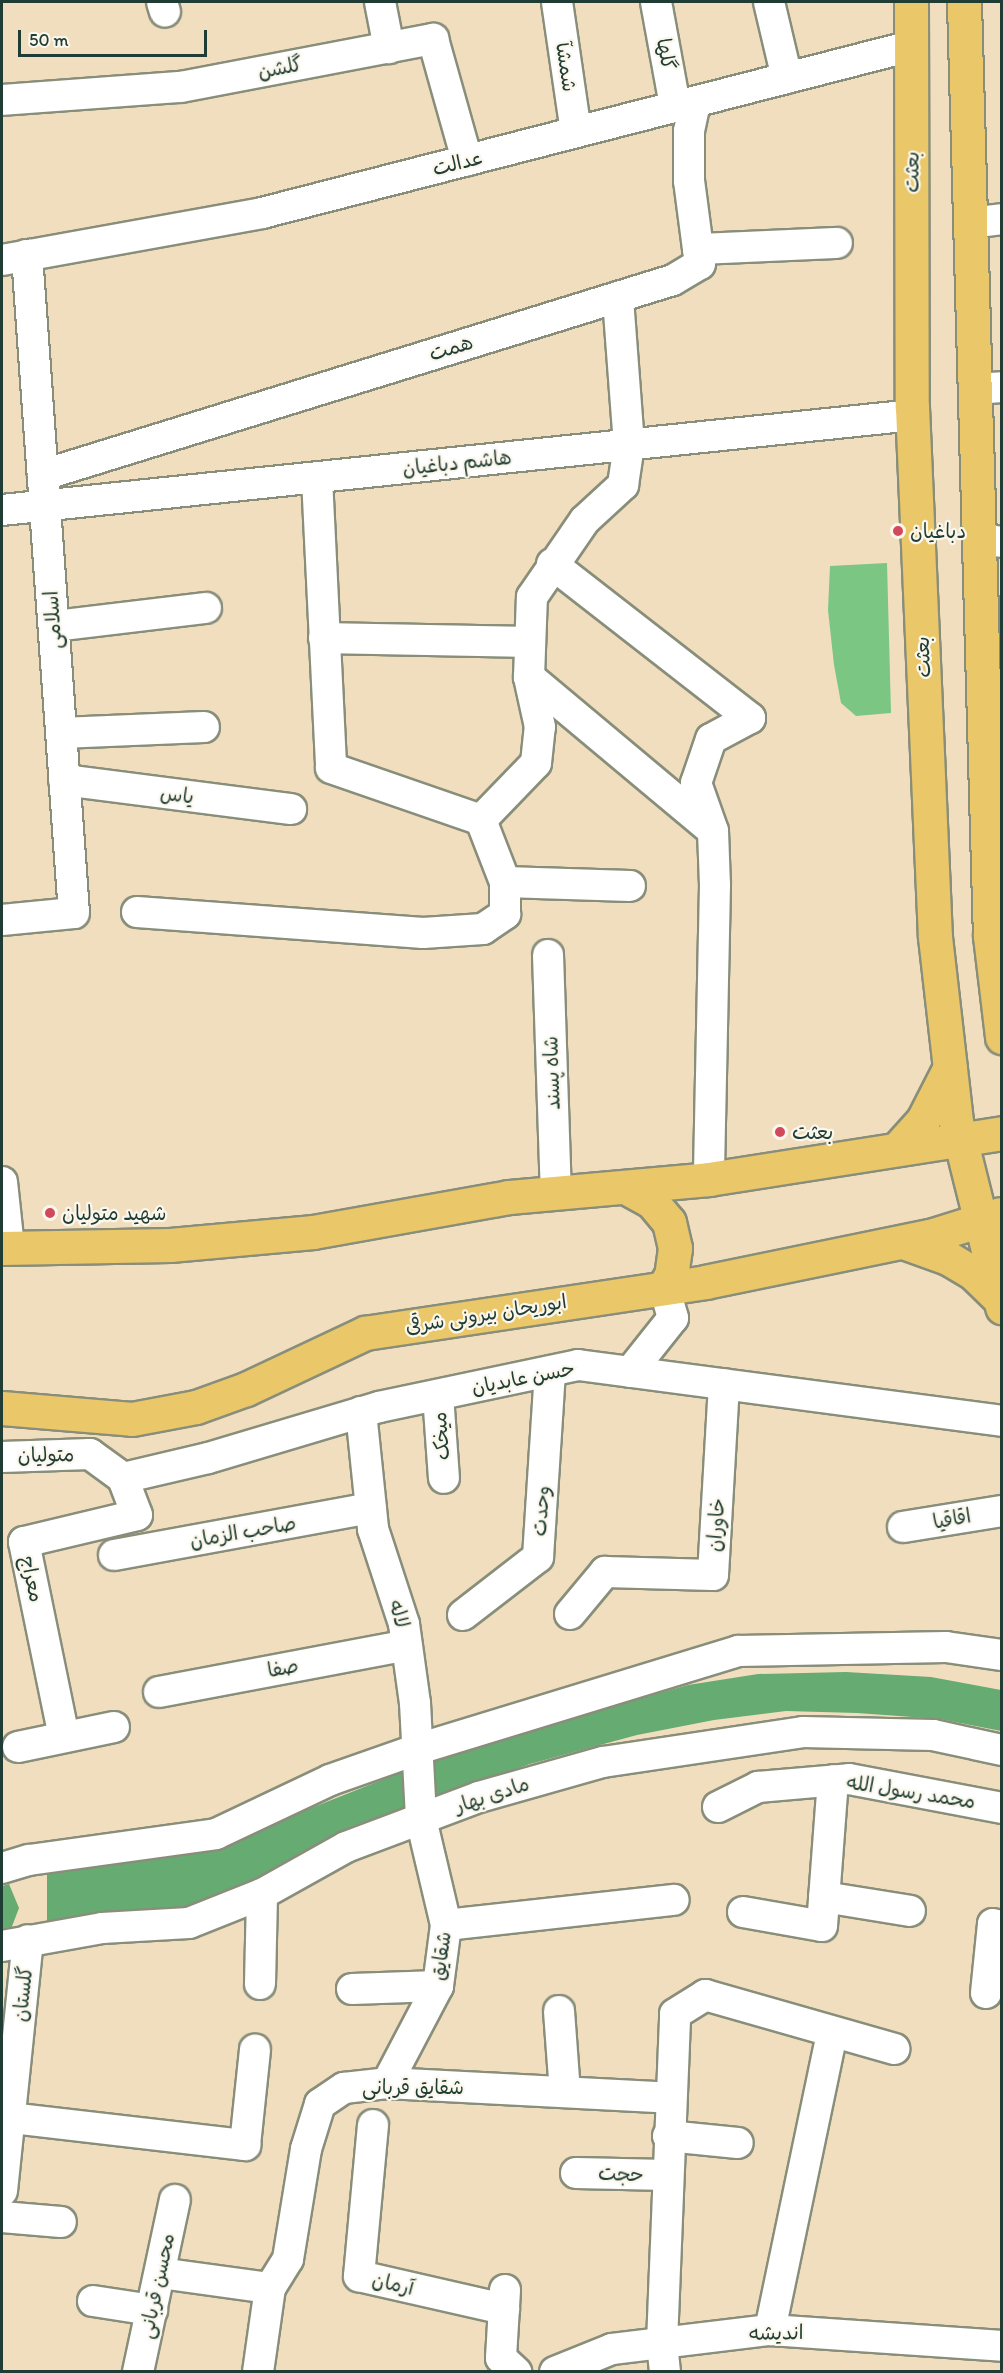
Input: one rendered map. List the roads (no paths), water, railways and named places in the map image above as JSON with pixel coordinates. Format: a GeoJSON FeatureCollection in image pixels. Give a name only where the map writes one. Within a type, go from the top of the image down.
{"type":"FeatureCollection","features":[{"type":"Feature","properties":{"kind":"main road","name":"بعثت"},"geometry":{"type":"LineString","coordinates":[[911,2],[913,415],[935,937],[960,1141],[990,1216],[1000,1302]]}},
{"type":"Feature","properties":{"kind":"main road"},"geometry":{"type":"LineString","coordinates":[[964,2],[986,221],[990,541],[990,936],[998,984],[1002,1037]]}},
{"type":"Feature","properties":{"kind":"main road"},"geometry":{"type":"LineString","coordinates":[[897,1149],[923,1120],[950,1067]]}},
{"type":"Feature","properties":{"kind":"main road"},"geometry":{"type":"LineString","coordinates":[[5,1248],[170,1245],[313,1232],[509,1197],[556,1192],[629,1189],[709,1179],[1002,1133]]}},
{"type":"Feature","properties":{"kind":"main road"},"geometry":{"type":"LineString","coordinates":[[629,1189],[652,1202],[669,1222],[675,1255],[664,1287]]}},
{"type":"Feature","properties":{"kind":"main road","name":"ابوریحان بیرونی شرقی"},"geometry":{"type":"LineString","coordinates":[[2,1408],[89,1412],[132,1419],[196,1407],[246,1389],[364,1333],[664,1287],[903,1242],[990,1216]]}},
{"type":"Feature","properties":{"kind":"main road"},"geometry":{"type":"LineString","coordinates":[[903,1242],[948,1258],[973,1274],[1000,1302]]}},
{"type":"Feature","properties":{"kind":"street"},"geometry":{"type":"LineString","coordinates":[[380,2],[389,48]]}},
{"type":"Feature","properties":{"kind":"street","name":"شمشآ"},"geometry":{"type":"LineString","coordinates":[[557,2],[576,132]]}},
{"type":"Feature","properties":{"kind":"street","name":"گلها"},"geometry":{"type":"LineString","coordinates":[[656,2],[685,104]]}},
{"type":"Feature","properties":{"kind":"street"},"geometry":{"type":"LineString","coordinates":[[769,2],[786,78]]}},
{"type":"Feature","properties":{"kind":"street","name":"گلشن"},"geometry":{"type":"LineString","coordinates":[[2,100],[181,87],[433,39],[467,160]]}},
{"type":"Feature","properties":{"kind":"street","name":"عدالت"},"geometry":{"type":"LineString","coordinates":[[14,258],[262,213],[911,46]]}},
{"type":"Feature","properties":{"kind":"street"},"geometry":{"type":"LineString","coordinates":[[685,104],[689,131],[689,182],[698,249],[837,243]]}},
{"type":"Feature","properties":{"kind":"street","name":"همت"},"geometry":{"type":"LineString","coordinates":[[42,475],[673,279],[699,264],[698,249]]}},
{"type":"Feature","properties":{"kind":"street","name":"اسلامی"},"geometry":{"type":"LineString","coordinates":[[2,920],[74,913],[42,475],[14,258]]}},
{"type":"Feature","properties":{"kind":"street"},"geometry":{"type":"LineString","coordinates":[[481,820],[536,763],[540,727],[529,677],[532,597],[552,564],[585,520],[622,485],[629,445],[618,297]]}},
{"type":"Feature","properties":{"kind":"street","name":"هاشم دباغیان"},"geometry":{"type":"LineString","coordinates":[[2,510],[913,415]]}},
{"type":"Feature","properties":{"kind":"street"},"geometry":{"type":"LineString","coordinates":[[137,912],[423,933],[483,929],[505,914],[505,882],[481,820],[331,768],[317,478]]}},
{"type":"Feature","properties":{"kind":"street"},"geometry":{"type":"LineString","coordinates":[[552,564],[750,718],[711,739],[696,783],[713,831],[709,1179]]}},
{"type":"Feature","properties":{"kind":"street"},"geometry":{"type":"LineString","coordinates":[[54,626],[206,608]]}},
{"type":"Feature","properties":{"kind":"street"},"geometry":{"type":"LineString","coordinates":[[324,638],[530,642]]}},
{"type":"Feature","properties":{"kind":"street"},"geometry":{"type":"LineString","coordinates":[[529,677],[713,831]]}},
{"type":"Feature","properties":{"kind":"street"},"geometry":{"type":"LineString","coordinates":[[61,733],[204,727]]}},
{"type":"Feature","properties":{"kind":"street","name":"یاس"},"geometry":{"type":"LineString","coordinates":[[63,780],[291,810]]}},
{"type":"Feature","properties":{"kind":"street"},"geometry":{"type":"LineString","coordinates":[[505,882],[630,886]]}},
{"type":"Feature","properties":{"kind":"street","name":"شاه پسند"},"geometry":{"type":"LineString","coordinates":[[548,955],[556,1192]]}},
{"type":"Feature","properties":{"kind":"street"},"geometry":{"type":"LineString","coordinates":[[2,1182],[5,1248]]}},
{"type":"Feature","properties":{"kind":"street"},"geometry":{"type":"LineString","coordinates":[[630,1372],[673,1318],[664,1287]]}},
{"type":"Feature","properties":{"kind":"street","name":"حسن عابدیان"},"geometry":{"type":"LineString","coordinates":[[123,1478],[208,1458],[361,1412],[578,1365],[1002,1421]]}},
{"type":"Feature","properties":{"kind":"street","name":"وحدت"},"geometry":{"type":"LineString","coordinates":[[463,1615],[538,1557],[550,1371]]}},
{"type":"Feature","properties":{"kind":"street","name":"خاوران"},"geometry":{"type":"LineString","coordinates":[[570,1614],[605,1572],[712,1575],[724,1384]]}},
{"type":"Feature","properties":{"kind":"street","name":"میخک"},"geometry":{"type":"LineString","coordinates":[[438,1395],[444,1478]]}},
{"type":"Feature","properties":{"kind":"street"},"geometry":{"type":"LineString","coordinates":[[89,1412],[90,1454],[123,1478]]}},
{"type":"Feature","properties":{"kind":"street","name":"لاله"},"geometry":{"type":"LineString","coordinates":[[361,1412],[373,1529],[404,1624],[418,1749],[421,1820]]}},
{"type":"Feature","properties":{"kind":"street","name":"متولیان"},"geometry":{"type":"LineString","coordinates":[[2,1456],[90,1454]]}},
{"type":"Feature","properties":{"kind":"street","name":"معراج"},"geometry":{"type":"LineString","coordinates":[[64,1737],[24,1542],[137,1515],[123,1478]]}},
{"type":"Feature","properties":{"kind":"street","name":"صاحب الزمان"},"geometry":{"type":"LineString","coordinates":[[114,1555],[371,1508]]}},
{"type":"Feature","properties":{"kind":"street","name":"اقاقیا"},"geometry":{"type":"LineString","coordinates":[[903,1527],[1002,1510]]}},
{"type":"Feature","properties":{"kind":"street","name":"صفا"},"geometry":{"type":"LineString","coordinates":[[159,1692],[407,1645]]}},
{"type":"Feature","properties":{"kind":"street"},"geometry":{"type":"LineString","coordinates":[[2,1868],[22,1861],[216,1834],[330,1780],[418,1749],[738,1651],[946,1647],[1002,1655]]}},
{"type":"Feature","properties":{"kind":"street"},"geometry":{"type":"LineString","coordinates":[[18,1747],[114,1727]]}},
{"type":"Feature","properties":{"kind":"street","name":"مادی بهار"},"geometry":{"type":"LineString","coordinates":[[15,1943],[102,1928],[189,1923],[262,1894],[346,1847],[479,1797],[603,1762],[780,1734],[933,1735],[1002,1750]]}},
{"type":"Feature","properties":{"kind":"street","name":"محمد رسول الله"},"geometry":{"type":"LineString","coordinates":[[718,1808],[758,1787],[849,1779],[1002,1808]]}},
{"type":"Feature","properties":{"kind":"street"},"geometry":{"type":"LineString","coordinates":[[743,1912],[822,1926],[833,1780]]}},
{"type":"Feature","properties":{"kind":"street","name":"شقایق"},"geometry":{"type":"LineString","coordinates":[[387,2083],[438,1986],[446,1925],[421,1820]]}},
{"type":"Feature","properties":{"kind":"street"},"geometry":{"type":"LineString","coordinates":[[260,1984],[262,1894]]}},
{"type":"Feature","properties":{"kind":"street"},"geometry":{"type":"LineString","coordinates":[[824,1897],[910,1911]]}},
{"type":"Feature","properties":{"kind":"street"},"geometry":{"type":"LineString","coordinates":[[446,1925],[674,1900]]}},
{"type":"Feature","properties":{"kind":"street"},"geometry":{"type":"LineString","coordinates":[[987,1993],[993,1924],[1002,1926]]}},
{"type":"Feature","properties":{"kind":"street","name":"گلستان"},"geometry":{"type":"LineString","coordinates":[[2,2189],[11,2118],[15,1943]]}},
{"type":"Feature","properties":{"kind":"street"},"geometry":{"type":"LineString","coordinates":[[352,1989],[438,1986]]}},
{"type":"Feature","properties":{"kind":"street"},"geometry":{"type":"LineString","coordinates":[[663,2357],[668,2136],[675,2014],[705,1995],[894,2049]]}},
{"type":"Feature","properties":{"kind":"street"},"geometry":{"type":"LineString","coordinates":[[559,2011],[565,2092]]}},
{"type":"Feature","properties":{"kind":"street"},"geometry":{"type":"LineString","coordinates":[[770,2330],[832,2032]]}},
{"type":"Feature","properties":{"kind":"street"},"geometry":{"type":"LineString","coordinates":[[11,2118],[245,2145],[255,2050]]}},
{"type":"Feature","properties":{"kind":"street","name":"شقایق قربانی"},"geometry":{"type":"LineString","coordinates":[[270,2288],[288,2259],[306,2149],[320,2104],[344,2088],[387,2083],[670,2098]]}},
{"type":"Feature","properties":{"kind":"street","name":"آرمان"},"geometry":{"type":"LineString","coordinates":[[373,2126],[359,2276],[504,2300],[501,2358],[516,2372]]}},
{"type":"Feature","properties":{"kind":"street"},"geometry":{"type":"LineString","coordinates":[[668,2136],[738,2143]]}},
{"type":"Feature","properties":{"kind":"street","name":"حجت"},"geometry":{"type":"LineString","coordinates":[[576,2173],[667,2175]]}},
{"type":"Feature","properties":{"kind":"street","name":"محسن قربانی"},"geometry":{"type":"LineString","coordinates":[[138,2372],[175,2200]]}},
{"type":"Feature","properties":{"kind":"street"},"geometry":{"type":"LineString","coordinates":[[2,2217],[61,2222]]}},
{"type":"Feature","properties":{"kind":"street"},"geometry":{"type":"LineString","coordinates":[[160,2273],[270,2288],[258,2372]]}},
{"type":"Feature","properties":{"kind":"street"},"geometry":{"type":"LineString","coordinates":[[93,2301],[152,2310]]}},
{"type":"Feature","properties":{"kind":"street","name":"اندیشه"},"geometry":{"type":"LineString","coordinates":[[555,2372],[612,2349],[663,2357],[770,2330],[1002,2346]]}},
{"type":"Feature","properties":{"kind":"place","name":"دباغیان"},"geometry":{"type":"Point","coordinates":[898,531]}},
{"type":"Feature","properties":{"kind":"place","name":"بعثت"},"geometry":{"type":"Point","coordinates":[780,1132]}},
{"type":"Feature","properties":{"kind":"place","name":"شهید متولیان"},"geometry":{"type":"Point","coordinates":[50,1213]}}]}
